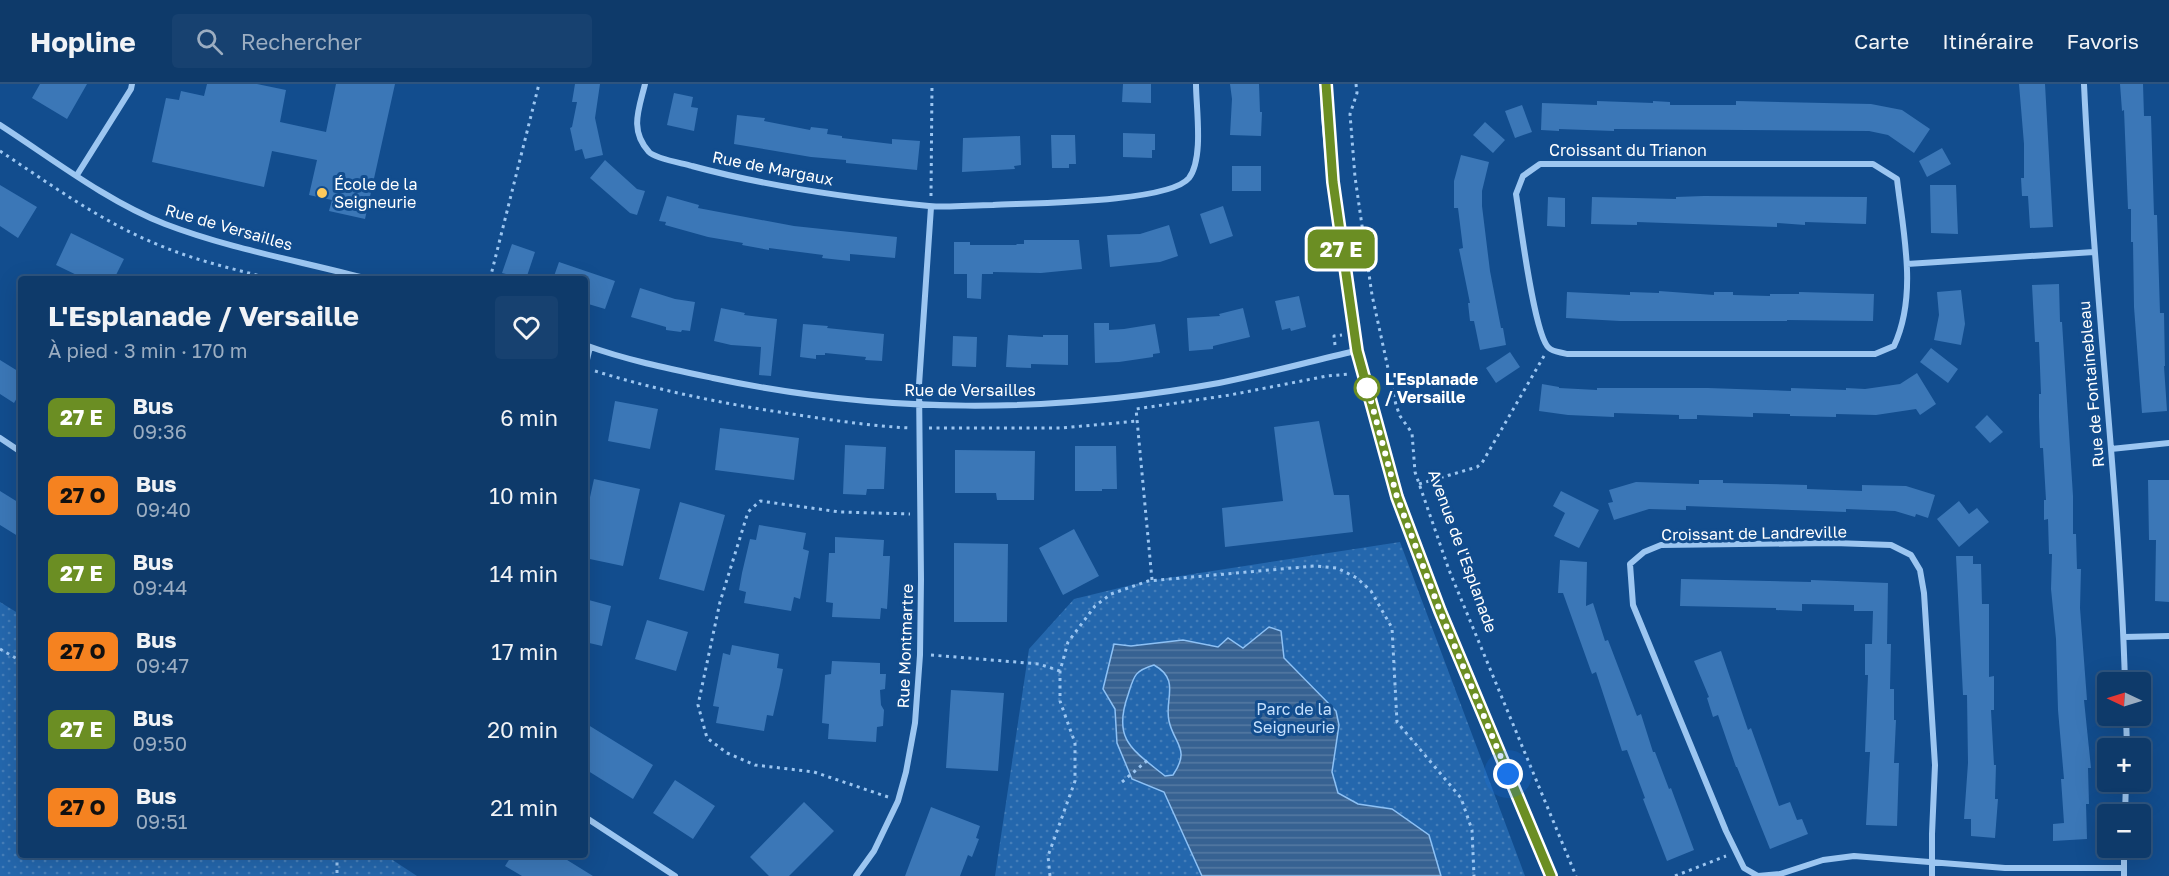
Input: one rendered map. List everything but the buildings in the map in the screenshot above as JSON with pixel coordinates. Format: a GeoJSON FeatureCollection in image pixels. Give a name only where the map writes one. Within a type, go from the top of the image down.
{"type":"FeatureCollection","features":[{"type":"Feature","properties":{"kind":"street"},"geometry":{"type":"LineString","coordinates":[[77,175],[132,84]]}},
{"type":"Feature","properties":{"kind":"street","name":"Rue de Margaux"},"geometry":{"type":"LineString","coordinates":[[645,84],[636,120],[639,139],[651,154],[760,183],[931,207],[1091,201],[1174,187],[1188,178],[1198,154],[1196,84]]}},
{"type":"Feature","properties":{"kind":"street"},"geometry":{"type":"LineString","coordinates":[[1326,84],[1333,182],[1357,351],[1397,497],[1440,611],[1551,876]]}},
{"type":"Feature","properties":{"kind":"street","name":"Rue de Fontainebleau"},"geometry":{"type":"LineString","coordinates":[[2084,84],[2125,672]]}},
{"type":"Feature","properties":{"kind":"street","name":"Rue de Versailles"},"geometry":{"type":"LineString","coordinates":[[0,125],[84,181],[163,223],[208,238],[356,276]]}},
{"type":"Feature","properties":{"kind":"street","name":"Croissant du Trianon"},"geometry":{"type":"LineString","coordinates":[[1540,164],[1873,164],[1897,179],[1907,264],[1905,319],[1899,336],[1894,346],[1875,354],[1567,354],[1548,348],[1539,327],[1516,194],[1523,176],[1540,164]]}},
{"type":"Feature","properties":{"kind":"street"},"geometry":{"type":"LineString","coordinates":[[919,405],[931,207]]}},
{"type":"Feature","properties":{"kind":"street"},"geometry":{"type":"LineString","coordinates":[[1907,264],[2094,252]]}},
{"type":"Feature","properties":{"kind":"street","name":"Rue de Versailles"},"geometry":{"type":"LineString","coordinates":[[588,346],[660,366],[755,387],[835,399],[995,407],[1134,395],[1218,383],[1357,351]]}},
{"type":"Feature","properties":{"kind":"street","name":"Rue Montmartre"},"geometry":{"type":"LineString","coordinates":[[856,876],[874,851],[898,801],[911,742],[919,680],[922,515],[919,405]]}},
{"type":"Feature","properties":{"kind":"street"},"geometry":{"type":"LineString","coordinates":[[0,438],[18,450]]}},
{"type":"Feature","properties":{"kind":"street"},"geometry":{"type":"LineString","coordinates":[[2111,449],[2169,443]]}},
{"type":"Feature","properties":{"kind":"street","name":"Croissant de Landreville"},"geometry":{"type":"LineString","coordinates":[[1932,861],[1935,765],[1924,593],[1920,570],[1911,555],[1891,545],[1661,545],[1644,552],[1630,564],[1633,605],[1744,868],[1758,876],[1780,874],[1823,860],[1854,856],[2006,868],[2124,868]]}},
{"type":"Feature","properties":{"kind":"street"},"geometry":{"type":"LineString","coordinates":[[2124,637],[2169,636]]}},
{"type":"Feature","properties":{"kind":"street"},"geometry":{"type":"LineString","coordinates":[[588,819],[675,876]]}},
{"type":"Feature","properties":{"kind":"street"},"geometry":{"type":"LineString","coordinates":[[2124,858],[2124,876]]}},
{"type":"Feature","properties":{"kind":"street"},"geometry":{"type":"LineString","coordinates":[[1932,861],[1932,876]]}},
{"type":"Feature","properties":{"kind":"path"},"geometry":{"type":"LineString","coordinates":[[491,276],[539,84]]}},
{"type":"Feature","properties":{"kind":"path"},"geometry":{"type":"LineString","coordinates":[[931,207],[932,84]]}},
{"type":"Feature","properties":{"kind":"path","name":"Avenue de l'Esplanade"},"geometry":{"type":"LineString","coordinates":[[1356,84],[1357,93],[1350,114],[1355,177],[1370,285],[1396,405],[1400,416],[1412,433],[1413,460],[1434,530],[1576,876]]}},
{"type":"Feature","properties":{"kind":"path"},"geometry":{"type":"LineString","coordinates":[[0,151],[110,222],[149,241],[192,258],[261,276]]}},
{"type":"Feature","properties":{"kind":"path"},"geometry":{"type":"LineString","coordinates":[[1419,484],[1477,467],[1482,463],[1545,356]]}},
{"type":"Feature","properties":{"kind":"path"},"geometry":{"type":"LineString","coordinates":[[605,374],[677,395],[831,420],[902,427]]}},
{"type":"Feature","properties":{"kind":"path"},"geometry":{"type":"LineString","coordinates":[[1176,403],[1339,376]]}},
{"type":"Feature","properties":{"kind":"path"},"geometry":{"type":"LineString","coordinates":[[1151,407],[1136,409],[1152,580]]}},
{"type":"Feature","properties":{"kind":"path"},"geometry":{"type":"LineString","coordinates":[[941,429],[1061,428],[1137,421]]}},
{"type":"Feature","properties":{"kind":"path"},"geometry":{"type":"LineString","coordinates":[[898,801],[814,772],[755,765],[728,753],[707,738],[698,705],[720,602],[748,512],[759,501],[840,512],[922,515]]}},
{"type":"Feature","properties":{"kind":"path"},"geometry":{"type":"LineString","coordinates":[[1050,876],[1048,856],[1075,781],[1075,743],[1060,701],[1060,671],[1068,642],[1095,606],[1111,594],[1152,580],[1314,566],[1337,568],[1357,578],[1371,591],[1392,628],[1396,722],[1461,798],[1472,830],[1474,876]]}},
{"type":"Feature","properties":{"kind":"path"},"geometry":{"type":"LineString","coordinates":[[0,649],[18,659]]}},
{"type":"Feature","properties":{"kind":"path"},"geometry":{"type":"LineString","coordinates":[[935,656],[1039,664],[1060,671]]}},
{"type":"Feature","properties":{"kind":"path"},"geometry":{"type":"LineString","coordinates":[[1122,783],[1149,759]]}},
{"type":"Feature","properties":{"kind":"path"},"geometry":{"type":"LineString","coordinates":[[1675,876],[1736,852]]}},
{"type":"Feature","properties":{"kind":"path"},"geometry":{"type":"LineString","coordinates":[[336,858],[337,876]]}},
{"type":"Feature","properties":{"kind":"green space","name":"Parc de la Seigneurie"},"geometry":{"type":"Polygon","coordinates":[[[1400,542],[1525,876],[995,876],[1029,649],[1074,599],[1148,581],[1400,542]]]}},
{"type":"Feature","properties":{"kind":"green space"},"geometry":{"type":"Polygon","coordinates":[[[0,602],[18,613],[18,858],[390,858],[417,876],[0,876],[0,602]]]}},
{"type":"Feature","properties":{"kind":"shaded area"},"geometry":{"type":"Polygon","coordinates":[[[1269,627],[1281,631],[1284,658],[1336,711],[1339,725],[1332,772],[1338,793],[1358,804],[1392,809],[1429,835],[1441,876],[1202,876],[1164,792],[1132,779],[1117,743],[1115,709],[1103,689],[1114,644],[1131,646],[1183,640],[1218,647],[1228,638],[1243,648],[1269,627]],[[1154,665],[1136,675],[1124,710],[1123,723],[1128,743],[1143,759],[1165,776],[1173,775],[1181,759],[1181,753],[1169,721],[1170,690],[1167,677],[1154,665]]]}},
{"type":"Feature","properties":{"kind":"bus line"},"geometry":{"type":"LineString","coordinates":[[1326,84],[1333,182],[1357,351],[1397,497],[1440,611],[1551,876]]}},
{"type":"Feature","properties":{"kind":"place","name":"École de la Seigneurie"},"geometry":{"type":"Point","coordinates":[322,193]}},
{"type":"Feature","properties":{"kind":"place","name":"L'Esplanade / Versaille"},"geometry":{"type":"Point","coordinates":[1367,388]}},
{"type":"Feature","properties":{"kind":"route"},"geometry":{"type":"LineString","coordinates":[[1367,388],[1365,379],[1397,497],[1440,611],[1508,774]]}}]}
